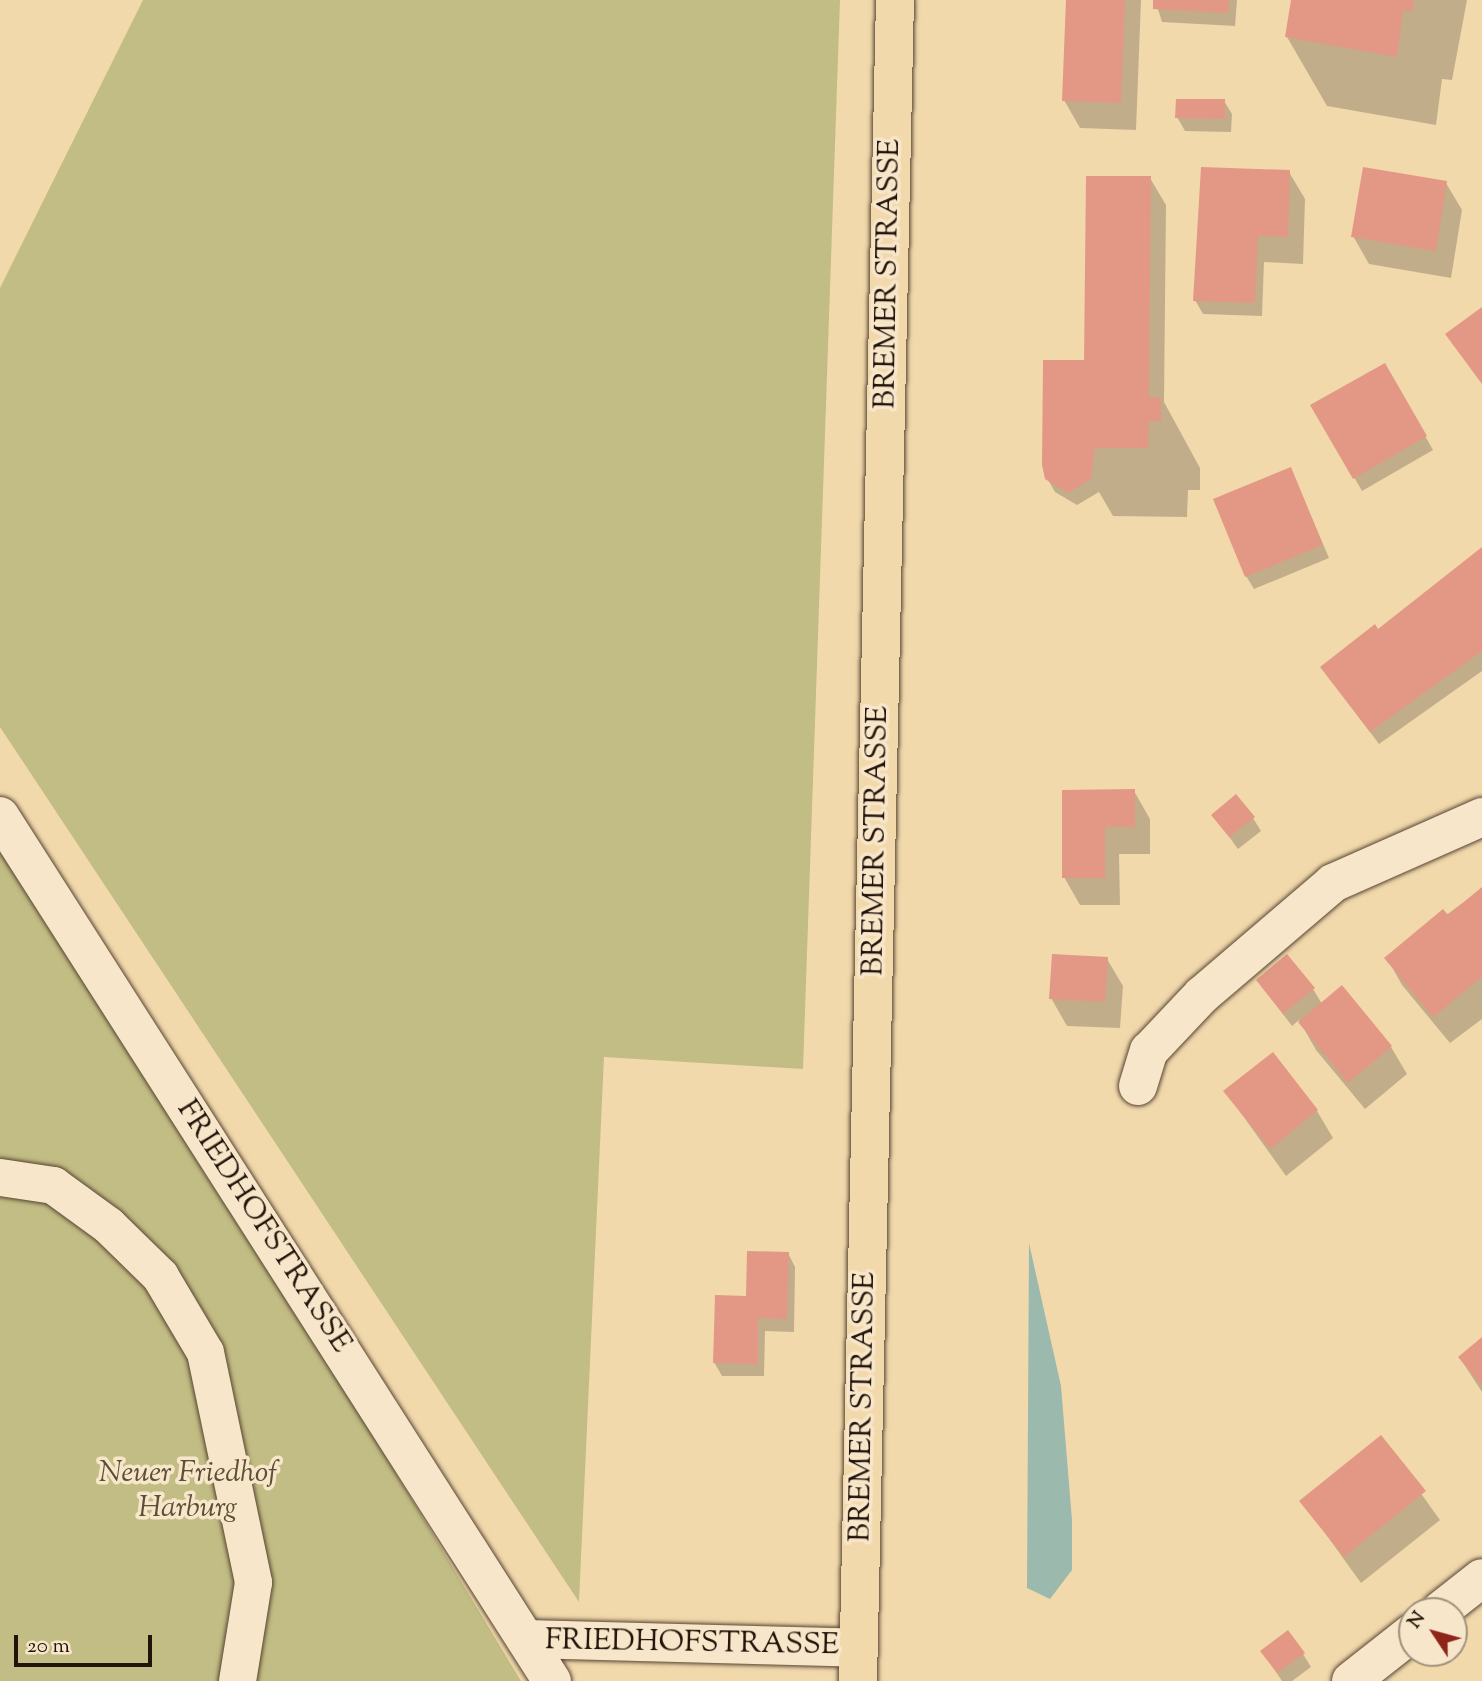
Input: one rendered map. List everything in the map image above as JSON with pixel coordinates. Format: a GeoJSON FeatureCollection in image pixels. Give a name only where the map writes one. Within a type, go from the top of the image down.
{"type":"FeatureCollection","features":[{"type":"Feature","properties":{"kind":"main road","name":"BREMER STRASSE"},"geometry":{"type":"LineString","coordinates":[[859,1664],[895,0]]}},
{"type":"Feature","properties":{"kind":"street","name":"FRIEDHOFSTRASSE"},"geometry":{"type":"LineString","coordinates":[[0,816],[552,1681]]}},
{"type":"Feature","properties":{"kind":"street"},"geometry":{"type":"LineString","coordinates":[[1138,1086],[1149,1052],[1202,995],[1333,883],[1482,817]]}},
{"type":"Feature","properties":{"kind":"street"},"geometry":{"type":"LineString","coordinates":[[0,1177],[53,1185],[108,1225],[160,1276],[205,1352],[253,1582],[237,1681]]}},
{"type":"Feature","properties":{"kind":"street"},"geometry":{"type":"LineString","coordinates":[[1458,1597],[1482,1578]]}},
{"type":"Feature","properties":{"kind":"street","name":"FRIEDHOFSTRASSE"},"geometry":{"type":"LineString","coordinates":[[526,1639],[859,1664]]}},
{"type":"Feature","properties":{"kind":"street"},"geometry":{"type":"LineString","coordinates":[[1351,1681],[1398,1644]]}},
{"type":"Feature","properties":{"kind":"green space"},"geometry":{"type":"Polygon","coordinates":[[[143,0],[840,0],[803,1069],[604,1057],[579,1602],[0,727],[0,288],[143,0]]]}},
{"type":"Feature","properties":{"kind":"green space","name":"Neuer Friedhof Harburg"},"geometry":{"type":"Polygon","coordinates":[[[6,825],[521,1681],[0,1681],[0,828],[6,825]]]}},
{"type":"Feature","properties":{"kind":"shaded area"},"geometry":{"type":"Polygon","coordinates":[[[1029,1243],[1061,1386],[1072,1520],[1072,1570],[1050,1599],[1027,1588],[1029,1243]]]}},
{"type":"Feature","properties":{"kind":"building"},"geometry":{"type":"Polygon","coordinates":[[[1066,0],[1125,0],[1121,103],[1062,101],[1066,0]]]}},
{"type":"Feature","properties":{"kind":"building"},"geometry":{"type":"Polygon","coordinates":[[[1153,0],[1229,0],[1228,13],[1153,9],[1153,0]]]}},
{"type":"Feature","properties":{"kind":"building"},"geometry":{"type":"Polygon","coordinates":[[[1291,0],[1414,0],[1412,11],[1403,10],[1397,57],[1285,37],[1291,0]]]}},
{"type":"Feature","properties":{"kind":"building"},"geometry":{"type":"Polygon","coordinates":[[[1176,99],[1225,99],[1225,119],[1175,118],[1176,99]]]}},
{"type":"Feature","properties":{"kind":"building"},"geometry":{"type":"Polygon","coordinates":[[[1201,167],[1290,170],[1288,237],[1258,236],[1255,303],[1193,301],[1201,167]]]}},
{"type":"Feature","properties":{"kind":"building"},"geometry":{"type":"Polygon","coordinates":[[[1363,167],[1447,181],[1436,251],[1351,237],[1363,167]]]}},
{"type":"Feature","properties":{"kind":"building"},"geometry":{"type":"Polygon","coordinates":[[[1086,176],[1151,176],[1149,397],[1161,397],[1161,421],[1149,421],[1148,448],[1095,448],[1091,479],[1068,493],[1045,479],[1042,465],[1043,360],[1084,360],[1086,176]]]}},
{"type":"Feature","properties":{"kind":"building"},"geometry":{"type":"Polygon","coordinates":[[[1482,307],[1482,384],[1445,334],[1482,307]]]}},
{"type":"Feature","properties":{"kind":"building"},"geometry":{"type":"Polygon","coordinates":[[[1385,363],[1427,436],[1353,479],[1310,405],[1385,363]]]}},
{"type":"Feature","properties":{"kind":"building"},"geometry":{"type":"Polygon","coordinates":[[[1291,467],[1323,545],[1245,577],[1213,499],[1291,467]]]}},
{"type":"Feature","properties":{"kind":"building"},"geometry":{"type":"Polygon","coordinates":[[[1482,547],[1482,651],[1370,732],[1320,667],[1375,624],[1378,629],[1482,547]]]}},
{"type":"Feature","properties":{"kind":"building"},"geometry":{"type":"Polygon","coordinates":[[[1135,789],[1135,827],[1105,827],[1105,878],[1062,878],[1062,790],[1135,789]]]}},
{"type":"Feature","properties":{"kind":"building"},"geometry":{"type":"Polygon","coordinates":[[[1236,794],[1255,817],[1229,837],[1211,815],[1236,794]]]}},
{"type":"Feature","properties":{"kind":"building"},"geometry":{"type":"Polygon","coordinates":[[[1482,887],[1482,977],[1433,1017],[1384,958],[1443,909],[1448,915],[1482,887]]]}},
{"type":"Feature","properties":{"kind":"building"},"geometry":{"type":"Polygon","coordinates":[[[1052,954],[1108,957],[1105,1002],[1049,999],[1052,954]]]}},
{"type":"Feature","properties":{"kind":"building"},"geometry":{"type":"Polygon","coordinates":[[[1287,954],[1315,988],[1283,1014],[1256,980],[1287,954]]]}},
{"type":"Feature","properties":{"kind":"building"},"geometry":{"type":"Polygon","coordinates":[[[1342,985],[1392,1046],[1348,1083],[1298,1022],[1342,985]]]}},
{"type":"Feature","properties":{"kind":"building"},"geometry":{"type":"Polygon","coordinates":[[[1273,1052],[1318,1110],[1270,1149],[1223,1091],[1273,1052]]]}},
{"type":"Feature","properties":{"kind":"building"},"geometry":{"type":"Polygon","coordinates":[[[747,1251],[789,1252],[787,1319],[758,1318],[758,1364],[713,1363],[715,1295],[746,1296],[747,1251]]]}},
{"type":"Feature","properties":{"kind":"building"},"geometry":{"type":"Polygon","coordinates":[[[1482,1337],[1482,1386],[1458,1357],[1482,1337]]]}},
{"type":"Feature","properties":{"kind":"building"},"geometry":{"type":"Polygon","coordinates":[[[1381,1435],[1426,1491],[1344,1557],[1299,1501],[1381,1435]]]}},
{"type":"Feature","properties":{"kind":"building"},"geometry":{"type":"Polygon","coordinates":[[[1288,1630],[1305,1653],[1277,1673],[1260,1651],[1288,1630]]]}}]}
